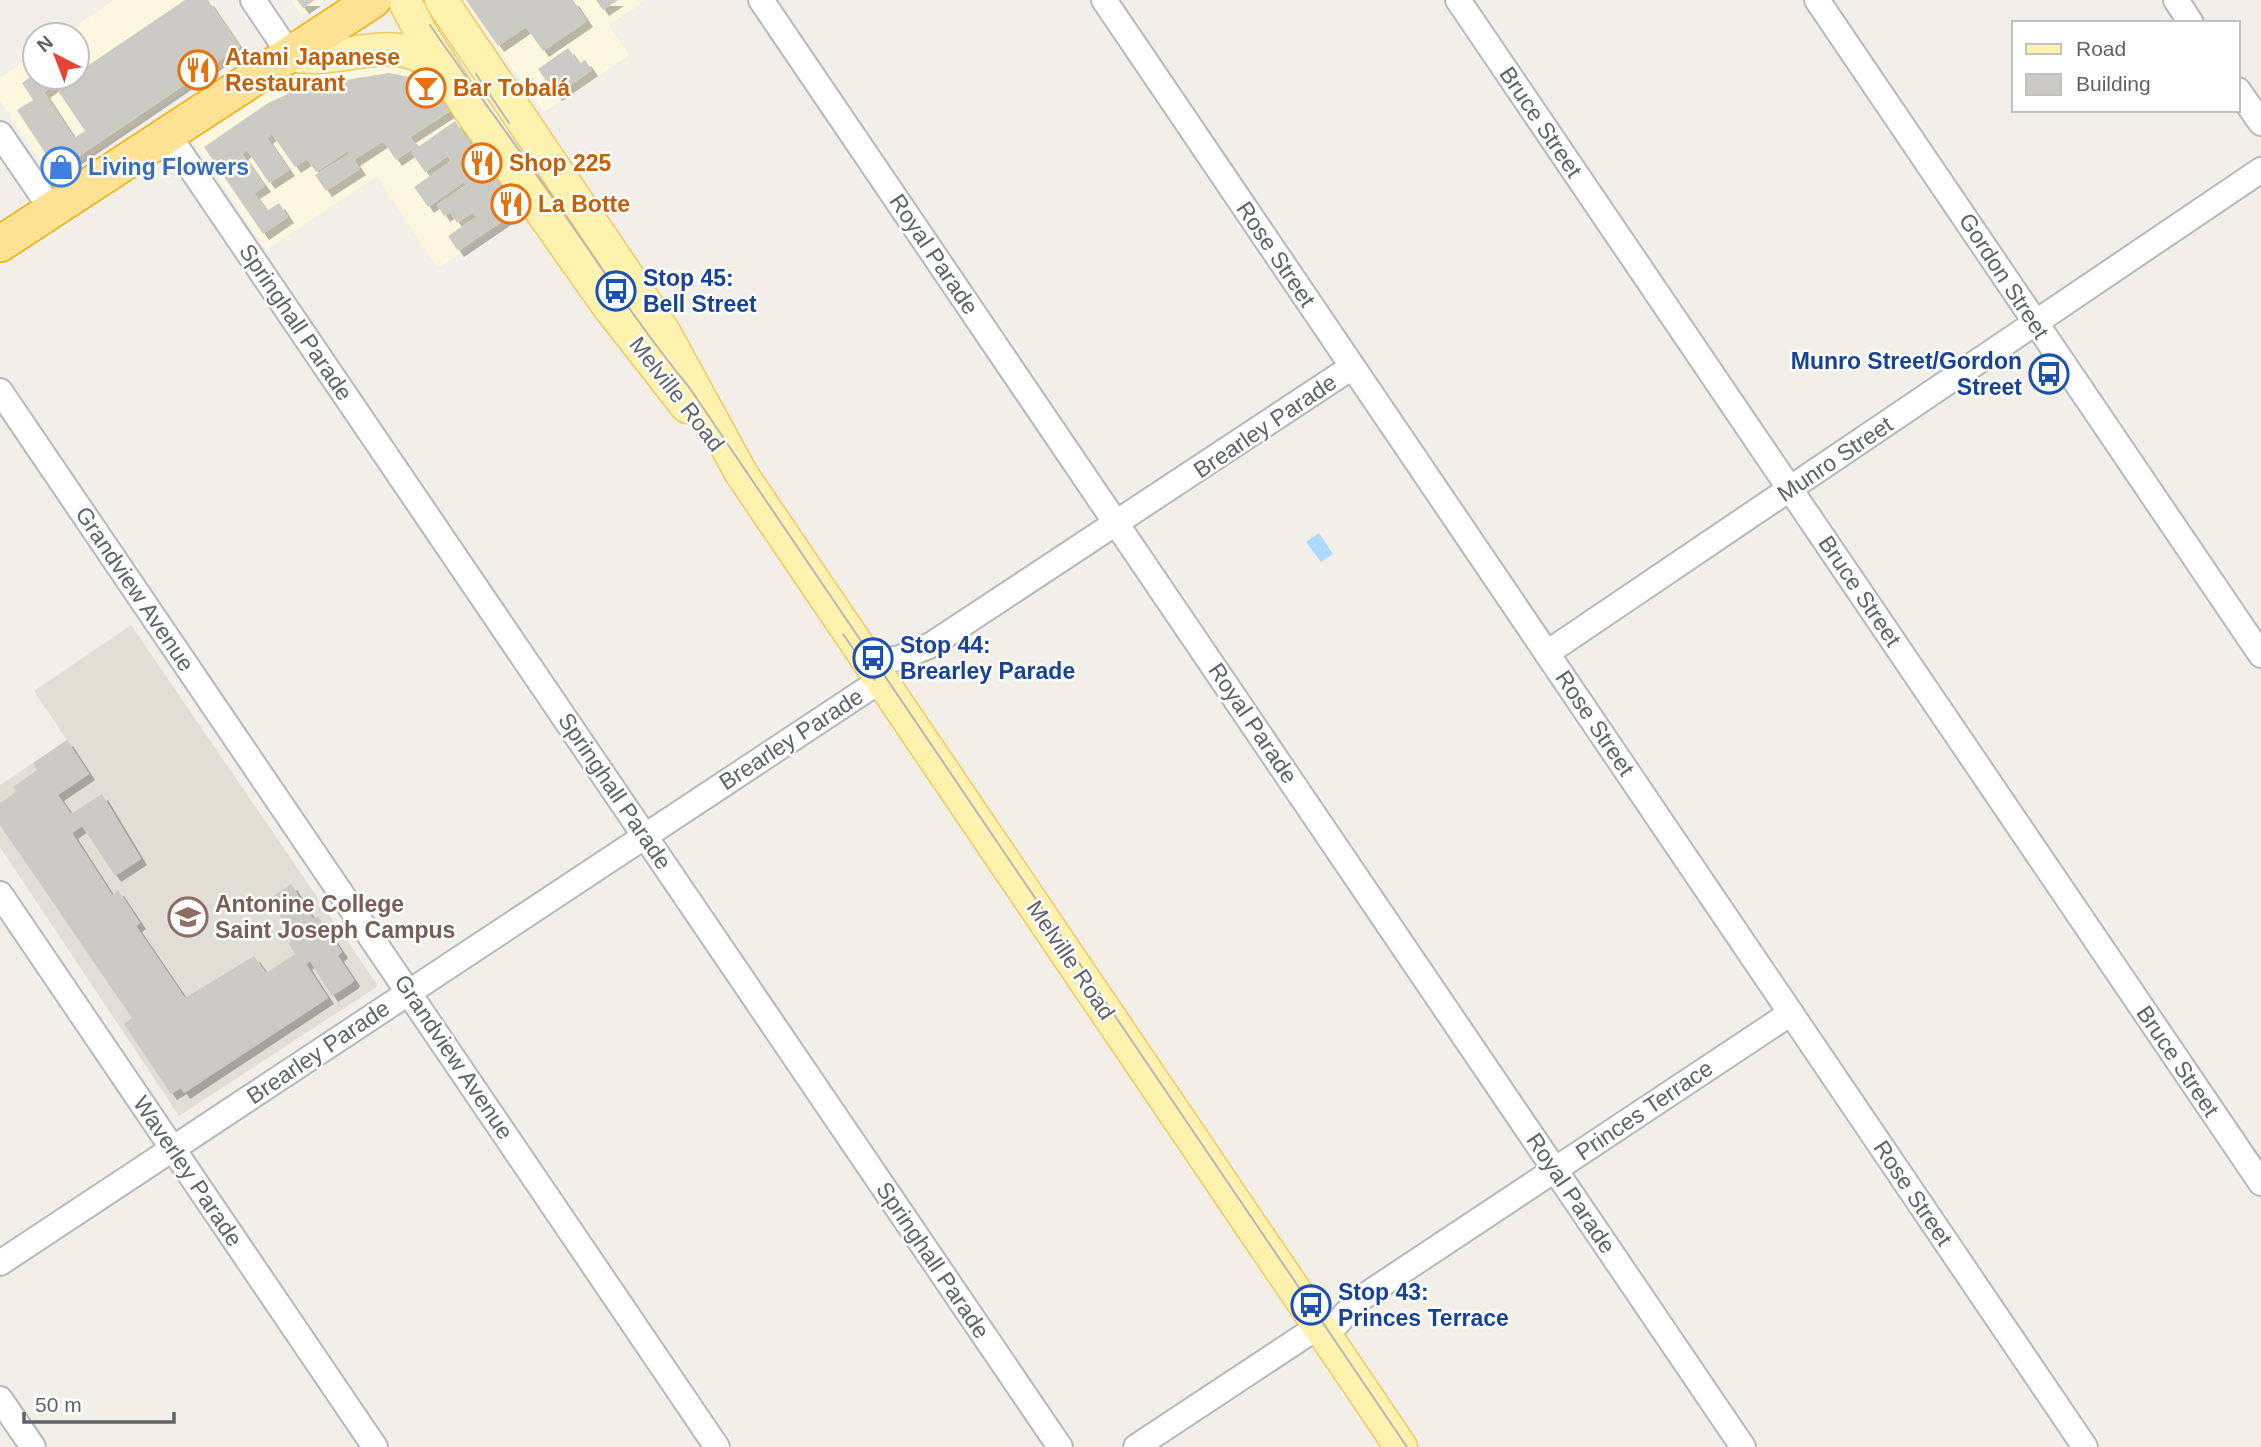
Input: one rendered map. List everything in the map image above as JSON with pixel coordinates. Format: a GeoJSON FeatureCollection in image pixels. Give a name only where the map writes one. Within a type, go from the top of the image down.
{"type":"FeatureCollection","features":[{"type":"Feature","properties":{"kind":"highway"},"geometry":{"type":"LineString","coordinates":[[0,244],[169,136],[373,0]]}},
{"type":"Feature","properties":{"kind":"main road","name":"Melville Road"},"geometry":{"type":"LineString","coordinates":[[404,0],[447,76],[608,306],[741,473],[1401,1447]]}},
{"type":"Feature","properties":{"kind":"main road","name":"Melville Road"},"geometry":{"type":"LineString","coordinates":[[441,0],[650,311],[741,473]]}},
{"type":"Feature","properties":{"kind":"main road"},"geometry":{"type":"LineString","coordinates":[[290,55],[322,59],[397,49],[418,53],[447,76]]}},
{"type":"Feature","properties":{"kind":"street"},"geometry":{"type":"LineString","coordinates":[[253,0],[290,55]]}},
{"type":"Feature","properties":{"kind":"street","name":"Royal Parade"},"geometry":{"type":"LineString","coordinates":[[761,0],[1744,1447]]}},
{"type":"Feature","properties":{"kind":"street","name":"Rose Street"},"geometry":{"type":"LineString","coordinates":[[1104,0],[2085,1447]]}},
{"type":"Feature","properties":{"kind":"street","name":"Bruce Street"},"geometry":{"type":"LineString","coordinates":[[1458,0],[2261,1183]]}},
{"type":"Feature","properties":{"kind":"street","name":"Gordon Street"},"geometry":{"type":"LineString","coordinates":[[1817,0],[2261,655]]}},
{"type":"Feature","properties":{"kind":"street"},"geometry":{"type":"LineString","coordinates":[[2176,0],[2190,21]]}},
{"type":"Feature","properties":{"kind":"street"},"geometry":{"type":"LineString","coordinates":[[2240,93],[2261,123]]}},
{"type":"Feature","properties":{"kind":"street"},"geometry":{"type":"LineString","coordinates":[[0,134],[52,210]]}},
{"type":"Feature","properties":{"kind":"street","name":"Springhall Parade"},"geometry":{"type":"LineString","coordinates":[[169,136],[1060,1447]]}},
{"type":"Feature","properties":{"kind":"street","name":"Munro Street"},"geometry":{"type":"LineString","coordinates":[[1547,653],[2035,322],[2259,176]]}},
{"type":"Feature","properties":{"kind":"street","name":"Brearley Parade"},"geometry":{"type":"LineString","coordinates":[[881,680],[900,658],[931,645],[1352,368]]}},
{"type":"Feature","properties":{"kind":"street","name":"Grandview Avenue"},"geometry":{"type":"LineString","coordinates":[[0,391],[717,1447]]}},
{"type":"Feature","properties":{"kind":"street","name":"Brearley Parade"},"geometry":{"type":"LineString","coordinates":[[0,1263],[881,680],[907,669],[931,645]]}},
{"type":"Feature","properties":{"kind":"street","name":"Waverley Parade"},"geometry":{"type":"LineString","coordinates":[[0,894],[375,1447]]}},
{"type":"Feature","properties":{"kind":"street","name":"Princes Terrace"},"geometry":{"type":"LineString","coordinates":[[1136,1447],[1791,1013]]}},
{"type":"Feature","properties":{"kind":"street"},"geometry":{"type":"LineString","coordinates":[[0,1399],[33,1447]]}},
{"type":"Feature","properties":{"kind":"shaded area"},"geometry":{"type":"Polygon","coordinates":[[[114,0],[210,0],[246,50],[53,180],[0,101],[0,78],[21,64],[21,91],[91,91],[91,21],[83,21],[114,0]]]}},
{"type":"Feature","properties":{"kind":"shaded area"},"geometry":{"type":"Polygon","coordinates":[[[291,0],[326,0],[302,16],[291,0]]]}},
{"type":"Feature","properties":{"kind":"shaded area"},"geometry":{"type":"Polygon","coordinates":[[[463,0],[646,0],[609,25],[629,55],[544,112],[463,0]]]}},
{"type":"Feature","properties":{"kind":"shaded area"},"geometry":{"type":"Polygon","coordinates":[[[390,56],[432,78],[525,209],[438,268],[377,176],[266,250],[193,141],[292,77],[390,56]]]}},
{"type":"Feature","properties":{"kind":"shaded area","name":"Antonine College Saint Joseph Campus"},"geometry":{"type":"Polygon","coordinates":[[[131,625],[378,986],[179,1116],[0,847],[0,785],[67,740],[34,691],[131,625]]]}},
{"type":"Feature","properties":{"kind":"water"},"geometry":{"type":"Polygon","coordinates":[[[1319,533],[1333,554],[1321,562],[1306,542],[1319,533]]]}},
{"type":"Feature","properties":{"kind":"building"},"geometry":{"type":"Polygon","coordinates":[[[185,0],[208,0],[240,47],[57,171],[17,110],[33,100],[27,91],[45,91],[74,138],[85,131],[58,91],[91,91],[91,64],[185,0]]]}},
{"type":"Feature","properties":{"kind":"building"},"geometry":{"type":"Polygon","coordinates":[[[297,0],[315,0],[303,8],[297,0]]]}},
{"type":"Feature","properties":{"kind":"building"},"geometry":{"type":"Polygon","coordinates":[[[466,0],[573,0],[587,21],[543,51],[526,27],[498,46],[466,0]]]}},
{"type":"Feature","properties":{"kind":"building"},"geometry":{"type":"Polygon","coordinates":[[[596,0],[618,0],[603,10],[596,0]]]}},
{"type":"Feature","properties":{"kind":"building"},"geometry":{"type":"Polygon","coordinates":[[[568,48],[579,64],[585,60],[592,70],[556,95],[538,69],[568,48]]]}},
{"type":"Feature","properties":{"kind":"building"},"geometry":{"type":"Polygon","coordinates":[[[389,73],[424,80],[435,88],[450,111],[410,137],[417,146],[396,160],[383,141],[354,160],[360,169],[326,191],[315,175],[349,154],[348,151],[316,172],[307,159],[295,167],[272,134],[267,138],[289,170],[269,183],[247,150],[242,154],[265,186],[254,193],[267,211],[279,203],[288,217],[263,234],[204,147],[268,103],[303,87],[389,73]]]}},
{"type":"Feature","properties":{"kind":"building"},"geometry":{"type":"Polygon","coordinates":[[[455,121],[517,211],[458,251],[448,236],[476,217],[473,212],[457,223],[450,212],[444,216],[437,205],[466,185],[464,182],[428,207],[414,187],[451,161],[448,156],[425,172],[411,152],[455,121]]]}},
{"type":"Feature","properties":{"kind":"building"},"geometry":{"type":"Polygon","coordinates":[[[67,740],[89,774],[58,795],[71,814],[102,794],[141,859],[115,876],[82,826],[72,833],[112,895],[118,890],[140,923],[136,926],[185,998],[254,956],[266,973],[295,954],[288,943],[294,938],[269,899],[291,884],[313,919],[318,916],[342,952],[338,956],[354,980],[352,983],[332,996],[310,961],[306,964],[328,998],[184,1093],[181,1088],[171,1094],[124,1024],[132,1018],[0,825],[0,803],[16,792],[13,787],[37,770],[33,763],[67,740]]]}},
{"type":"Feature","properties":{"kind":"tram line"},"geometry":{"type":"LineString","coordinates":[[430,25],[632,312],[689,387],[1407,1447]]}},
{"type":"Feature","properties":{"kind":"tram line"},"geometry":{"type":"LineString","coordinates":[[476,74],[509,123]]}},
{"type":"Feature","properties":{"kind":"tram line"},"geometry":{"type":"LineString","coordinates":[[843,634],[875,680]]}},
{"type":"Feature","properties":{"kind":"place","name":"Atami Japanese Restaurant"},"geometry":{"type":"Point","coordinates":[198,70]}},
{"type":"Feature","properties":{"kind":"place","name":"Bar Tobalá"},"geometry":{"type":"Point","coordinates":[426,88]}},
{"type":"Feature","properties":{"kind":"place","name":"Shop 225"},"geometry":{"type":"Point","coordinates":[482,163]}},
{"type":"Feature","properties":{"kind":"place","name":"Living Flowers"},"geometry":{"type":"Point","coordinates":[61,167]}},
{"type":"Feature","properties":{"kind":"place","name":"La Botte"},"geometry":{"type":"Point","coordinates":[511,204]}},
{"type":"Feature","properties":{"kind":"place","name":"Stop 45: Bell Street"},"geometry":{"type":"Point","coordinates":[616,291]}},
{"type":"Feature","properties":{"kind":"place","name":"Munro Street/Gordon Street"},"geometry":{"type":"Point","coordinates":[2049,374]}},
{"type":"Feature","properties":{"kind":"place","name":"Stop 44: Brearley Parade"},"geometry":{"type":"Point","coordinates":[873,658]}},
{"type":"Feature","properties":{"kind":"place","name":"Antonine College Saint Joseph Campus"},"geometry":{"type":"Point","coordinates":[188,917]}},
{"type":"Feature","properties":{"kind":"place","name":"Stop 43: Princes Terrace"},"geometry":{"type":"Point","coordinates":[1311,1305]}}]}
